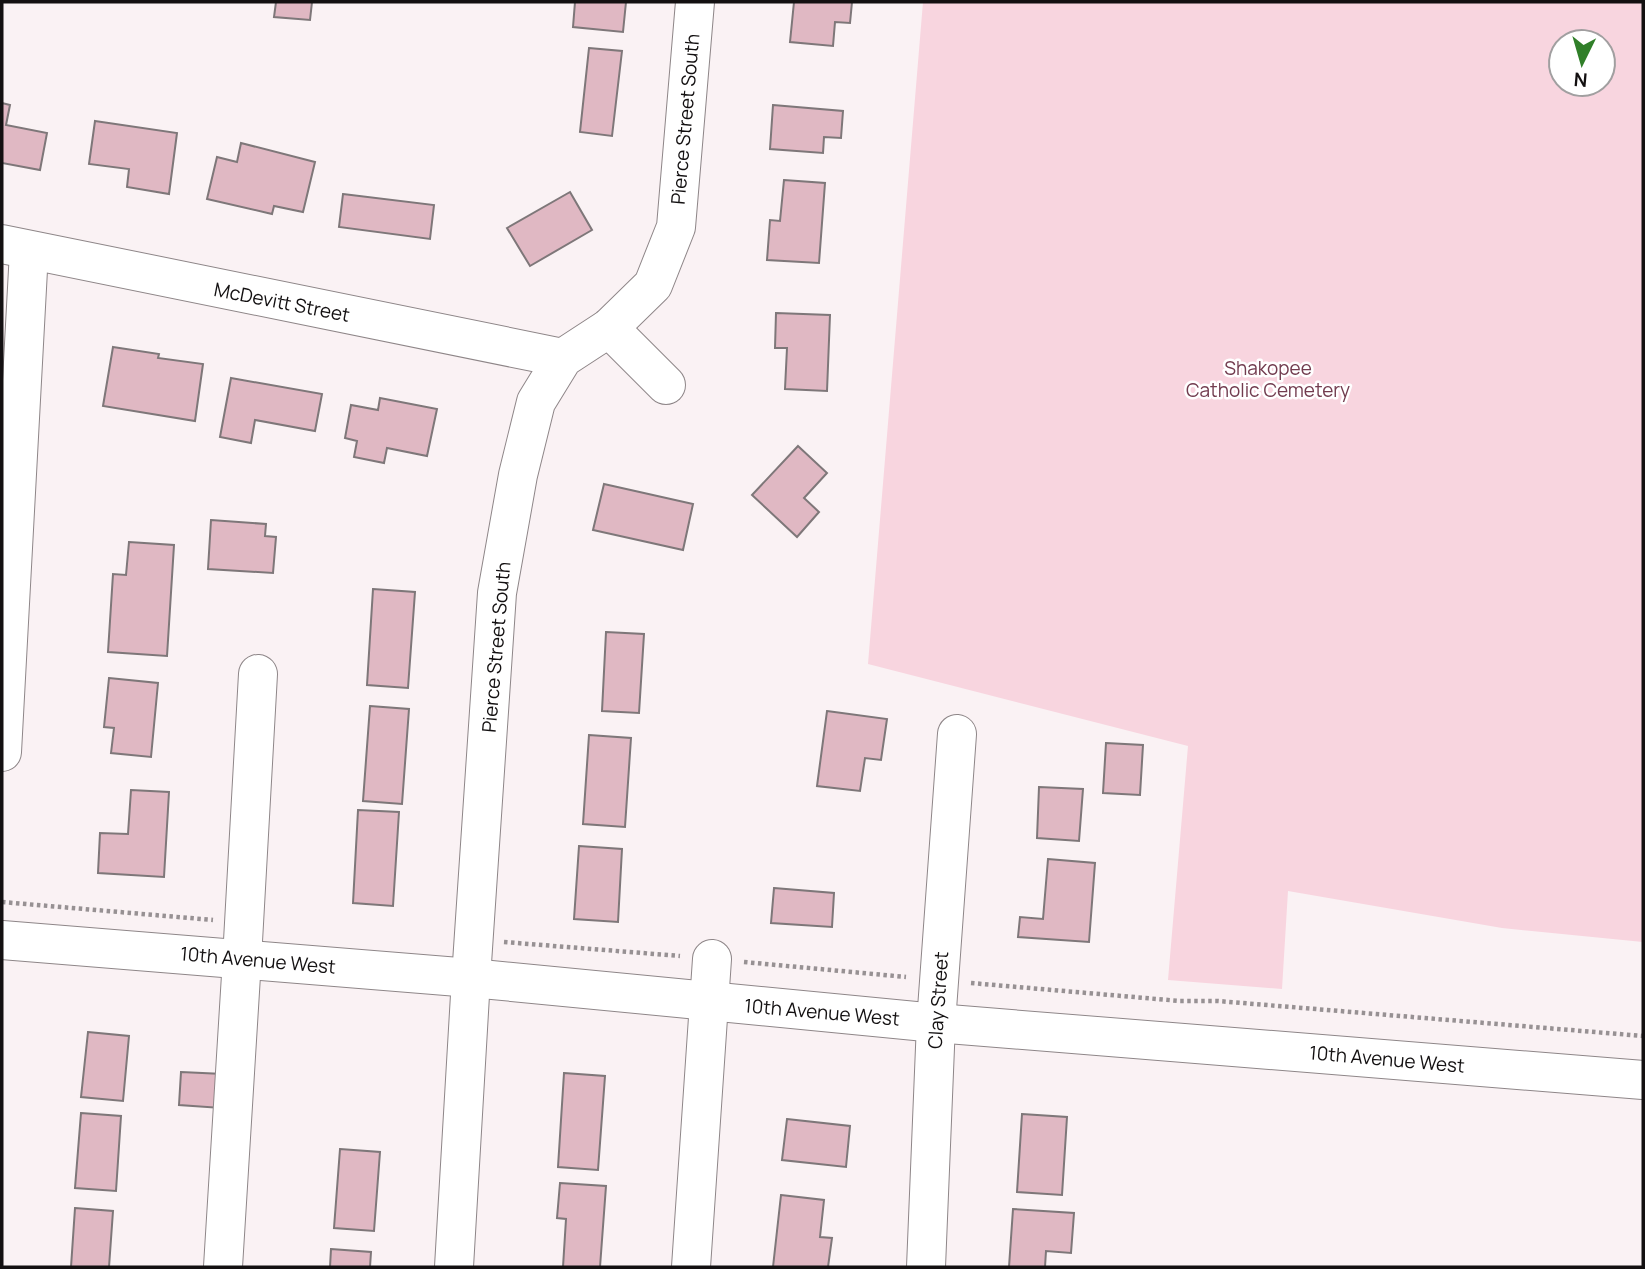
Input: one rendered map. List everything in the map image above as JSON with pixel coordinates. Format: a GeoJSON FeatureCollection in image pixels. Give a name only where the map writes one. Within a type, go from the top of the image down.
{"type":"FeatureCollection","features":[{"type":"Feature","properties":{"kind":"street","name":"Pierce Street South"},"geometry":{"type":"LineString","coordinates":[[454,1267],[497,593],[518,475],[536,402],[563,358],[609,328],[653,285],[676,226],[695,2]]}},
{"type":"Feature","properties":{"kind":"street"},"geometry":{"type":"LineString","coordinates":[[2,752],[15,248]]}},
{"type":"Feature","properties":{"kind":"street","name":"McDevitt Street"},"geometry":{"type":"LineString","coordinates":[[15,248],[563,358]]}},
{"type":"Feature","properties":{"kind":"street"},"geometry":{"type":"LineString","coordinates":[[609,328],[666,385]]}},
{"type":"Feature","properties":{"kind":"street"},"geometry":{"type":"LineString","coordinates":[[223,1267],[258,674]]}},
{"type":"Feature","properties":{"kind":"street","name":"Clay Street"},"geometry":{"type":"LineString","coordinates":[[926,1267],[936,1023],[957,734]]}},
{"type":"Feature","properties":{"kind":"street","name":"10th Avenue West"},"geometry":{"type":"LineString","coordinates":[[2,940],[243,941],[471,978],[936,1023],[1643,1080]]}},
{"type":"Feature","properties":{"kind":"street"},"geometry":{"type":"LineString","coordinates":[[691,1267],[712,959]]}},
{"type":"Feature","properties":{"kind":"path"},"geometry":{"type":"LineString","coordinates":[[2,902],[243,941]]}},
{"type":"Feature","properties":{"kind":"path"},"geometry":{"type":"LineString","coordinates":[[474,939],[1180,1001],[1643,1035]]}},
{"type":"Feature","properties":{"kind":"green space","name":"Shakopee Catholic Cemetery"},"geometry":{"type":"Polygon","coordinates":[[[923,2],[1643,2],[1643,942],[1502,928],[1288,891],[1282,989],[1168,980],[1188,746],[868,664],[923,2]]]}},
{"type":"Feature","properties":{"kind":"building"},"geometry":{"type":"Polygon","coordinates":[[[276,2],[312,2],[310,20],[274,17],[276,2]]]}},
{"type":"Feature","properties":{"kind":"building"},"geometry":{"type":"Polygon","coordinates":[[[575,2],[626,2],[623,32],[573,27],[575,2]]]}},
{"type":"Feature","properties":{"kind":"building"},"geometry":{"type":"Polygon","coordinates":[[[794,2],[852,2],[850,23],[835,22],[833,46],[790,42],[794,2]]]}},
{"type":"Feature","properties":{"kind":"building"},"geometry":{"type":"Polygon","coordinates":[[[589,48],[622,51],[612,136],[580,132],[589,48]]]}},
{"type":"Feature","properties":{"kind":"building"},"geometry":{"type":"Polygon","coordinates":[[[2,103],[10,105],[6,125],[47,133],[40,170],[2,163],[2,103]]]}},
{"type":"Feature","properties":{"kind":"building"},"geometry":{"type":"Polygon","coordinates":[[[773,105],[843,111],[841,138],[824,137],[823,153],[770,149],[773,105]]]}},
{"type":"Feature","properties":{"kind":"building"},"geometry":{"type":"Polygon","coordinates":[[[95,121],[177,133],[169,194],[127,187],[129,169],[89,164],[95,121]]]}},
{"type":"Feature","properties":{"kind":"building"},"geometry":{"type":"Polygon","coordinates":[[[241,143],[315,162],[303,212],[274,206],[272,214],[207,199],[217,157],[237,162],[241,143]]]}},
{"type":"Feature","properties":{"kind":"building"},"geometry":{"type":"Polygon","coordinates":[[[784,180],[825,183],[819,263],[767,260],[770,220],[780,221],[784,180]]]}},
{"type":"Feature","properties":{"kind":"building"},"geometry":{"type":"Polygon","coordinates":[[[570,192],[592,230],[530,266],[507,228],[570,192]]]}},
{"type":"Feature","properties":{"kind":"building"},"geometry":{"type":"Polygon","coordinates":[[[343,194],[434,205],[430,239],[339,227],[343,194]]]}},
{"type":"Feature","properties":{"kind":"building"},"geometry":{"type":"Polygon","coordinates":[[[776,313],[830,315],[827,391],[785,389],[787,348],[775,348],[776,313]]]}},
{"type":"Feature","properties":{"kind":"building"},"geometry":{"type":"Polygon","coordinates":[[[113,347],[159,354],[158,358],[203,364],[195,421],[103,406],[113,347]]]}},
{"type":"Feature","properties":{"kind":"building"},"geometry":{"type":"Polygon","coordinates":[[[231,378],[322,394],[315,431],[255,420],[251,443],[220,437],[231,378]]]}},
{"type":"Feature","properties":{"kind":"building"},"geometry":{"type":"Polygon","coordinates":[[[380,398],[437,409],[427,456],[387,448],[384,463],[354,457],[357,441],[345,438],[351,405],[378,410],[380,398]]]}},
{"type":"Feature","properties":{"kind":"building"},"geometry":{"type":"Polygon","coordinates":[[[798,446],[827,473],[804,498],[819,512],[797,537],[752,495],[798,446]]]}},
{"type":"Feature","properties":{"kind":"building"},"geometry":{"type":"Polygon","coordinates":[[[604,484],[693,504],[683,550],[593,530],[604,484]]]}},
{"type":"Feature","properties":{"kind":"building"},"geometry":{"type":"Polygon","coordinates":[[[211,520],[266,524],[265,536],[276,537],[273,573],[208,569],[211,520]]]}},
{"type":"Feature","properties":{"kind":"building"},"geometry":{"type":"Polygon","coordinates":[[[129,542],[174,545],[167,656],[108,652],[113,574],[126,575],[129,542]]]}},
{"type":"Feature","properties":{"kind":"building"},"geometry":{"type":"Polygon","coordinates":[[[373,589],[415,592],[408,688],[367,685],[373,589]]]}},
{"type":"Feature","properties":{"kind":"building"},"geometry":{"type":"Polygon","coordinates":[[[606,632],[644,634],[639,713],[602,711],[606,632]]]}},
{"type":"Feature","properties":{"kind":"building"},"geometry":{"type":"Polygon","coordinates":[[[109,678],[158,683],[151,757],[111,753],[114,728],[104,727],[109,678]]]}},
{"type":"Feature","properties":{"kind":"building"},"geometry":{"type":"Polygon","coordinates":[[[370,706],[409,709],[402,804],[363,801],[370,706]]]}},
{"type":"Feature","properties":{"kind":"building"},"geometry":{"type":"Polygon","coordinates":[[[827,711],[887,719],[881,760],[865,758],[860,791],[817,786],[827,711]]]}},
{"type":"Feature","properties":{"kind":"building"},"geometry":{"type":"Polygon","coordinates":[[[589,735],[631,738],[625,827],[583,824],[589,735]]]}},
{"type":"Feature","properties":{"kind":"building"},"geometry":{"type":"Polygon","coordinates":[[[1106,743],[1143,745],[1140,795],[1103,793],[1106,743]]]}},
{"type":"Feature","properties":{"kind":"building"},"geometry":{"type":"Polygon","coordinates":[[[1039,787],[1083,789],[1079,841],[1037,838],[1039,787]]]}},
{"type":"Feature","properties":{"kind":"building"},"geometry":{"type":"Polygon","coordinates":[[[131,790],[169,792],[164,877],[98,873],[100,833],[128,834],[131,790]]]}},
{"type":"Feature","properties":{"kind":"building"},"geometry":{"type":"Polygon","coordinates":[[[358,810],[399,812],[393,906],[353,903],[358,810]]]}},
{"type":"Feature","properties":{"kind":"building"},"geometry":{"type":"Polygon","coordinates":[[[579,846],[622,849],[618,922],[574,919],[579,846]]]}},
{"type":"Feature","properties":{"kind":"building"},"geometry":{"type":"Polygon","coordinates":[[[1048,859],[1095,863],[1089,942],[1018,937],[1020,917],[1043,919],[1048,859]]]}},
{"type":"Feature","properties":{"kind":"building"},"geometry":{"type":"Polygon","coordinates":[[[774,888],[834,893],[832,927],[771,923],[774,888]]]}},
{"type":"Feature","properties":{"kind":"building"},"geometry":{"type":"Polygon","coordinates":[[[88,1032],[129,1036],[123,1101],[81,1097],[88,1032]]]}},
{"type":"Feature","properties":{"kind":"building"},"geometry":{"type":"Polygon","coordinates":[[[181,1072],[223,1074],[221,1108],[179,1105],[181,1072]]]}},
{"type":"Feature","properties":{"kind":"building"},"geometry":{"type":"Polygon","coordinates":[[[564,1073],[605,1076],[598,1170],[558,1167],[564,1073]]]}},
{"type":"Feature","properties":{"kind":"building"},"geometry":{"type":"Polygon","coordinates":[[[81,1113],[121,1116],[116,1191],[75,1188],[81,1113]]]}},
{"type":"Feature","properties":{"kind":"building"},"geometry":{"type":"Polygon","coordinates":[[[1022,1114],[1067,1117],[1062,1195],[1017,1192],[1022,1114]]]}},
{"type":"Feature","properties":{"kind":"building"},"geometry":{"type":"Polygon","coordinates":[[[787,1119],[850,1126],[846,1167],[782,1160],[787,1119]]]}},
{"type":"Feature","properties":{"kind":"building"},"geometry":{"type":"Polygon","coordinates":[[[340,1149],[380,1152],[374,1231],[334,1228],[340,1149]]]}},
{"type":"Feature","properties":{"kind":"building"},"geometry":{"type":"Polygon","coordinates":[[[560,1183],[606,1186],[600,1267],[563,1267],[566,1219],[557,1218],[560,1183]]]}},
{"type":"Feature","properties":{"kind":"building"},"geometry":{"type":"Polygon","coordinates":[[[781,1195],[824,1200],[820,1237],[832,1238],[828,1267],[773,1267],[781,1195]]]}},
{"type":"Feature","properties":{"kind":"building"},"geometry":{"type":"Polygon","coordinates":[[[75,1208],[113,1211],[109,1267],[71,1267],[75,1208]]]}},
{"type":"Feature","properties":{"kind":"building"},"geometry":{"type":"Polygon","coordinates":[[[1013,1209],[1074,1213],[1071,1253],[1046,1251],[1045,1267],[1009,1267],[1013,1209]]]}},
{"type":"Feature","properties":{"kind":"building"},"geometry":{"type":"Polygon","coordinates":[[[331,1249],[371,1252],[370,1267],[330,1267],[331,1249]]]}}]}
